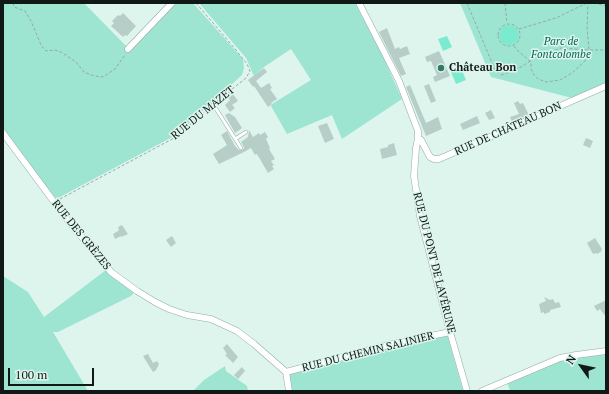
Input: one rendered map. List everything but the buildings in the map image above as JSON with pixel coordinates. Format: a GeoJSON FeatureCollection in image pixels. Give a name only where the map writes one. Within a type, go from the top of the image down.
{"type":"FeatureCollection","features":[{"type":"Feature","properties":{"kind":"street"},"geometry":{"type":"LineString","coordinates":[[128,49],[172,3]]}},
{"type":"Feature","properties":{"kind":"street","name":"RUE DU PONT DE LAVÉRUNE"},"geometry":{"type":"LineString","coordinates":[[359,3],[399,80],[418,132],[414,176],[420,216],[467,391]]}},
{"type":"Feature","properties":{"kind":"street","name":"RUE DE CHÂTEAU BON"},"geometry":{"type":"LineString","coordinates":[[418,138],[422,140],[430,157],[439,159],[606,86]]}},
{"type":"Feature","properties":{"kind":"street","name":"RUE DES GRÈZES"},"geometry":{"type":"LineString","coordinates":[[3,134],[66,218],[111,272],[137,291],[169,310],[211,319],[237,331],[286,372]]}},
{"type":"Feature","properties":{"kind":"street","name":"RUE DU CHEMIN SALINIER"},"geometry":{"type":"LineString","coordinates":[[286,372],[388,345],[450,332]]}},
{"type":"Feature","properties":{"kind":"street"},"geometry":{"type":"LineString","coordinates":[[482,391],[560,358],[576,354],[606,351]]}},
{"type":"Feature","properties":{"kind":"street"},"geometry":{"type":"LineString","coordinates":[[286,372],[289,391]]}},
{"type":"Feature","properties":{"kind":"lane"},"geometry":{"type":"LineString","coordinates":[[213,104],[241,148]]}},
{"type":"Feature","properties":{"kind":"lane"},"geometry":{"type":"LineString","coordinates":[[235,139],[246,132]]}},
{"type":"Feature","properties":{"kind":"path"},"geometry":{"type":"LineString","coordinates":[[13,3],[14,7],[25,11],[41,45],[46,51],[55,50],[61,52],[76,62],[84,72],[94,76],[103,77],[115,69],[124,58],[128,49]]}},
{"type":"Feature","properties":{"kind":"path","name":"RUE DU MAZET"},"geometry":{"type":"LineString","coordinates":[[54,202],[176,137],[213,104],[246,78],[250,71],[247,64],[196,3]]}},
{"type":"Feature","properties":{"kind":"path"},"geometry":{"type":"LineString","coordinates":[[467,3],[494,70],[502,75],[516,70],[530,61],[560,48],[606,50]]}},
{"type":"Feature","properties":{"kind":"path"},"geometry":{"type":"LineString","coordinates":[[505,3],[507,24]]}},
{"type":"Feature","properties":{"kind":"path"},"geometry":{"type":"LineString","coordinates":[[514,46],[530,61],[531,69],[534,75],[542,81],[552,82],[560,80],[578,69],[588,57],[588,3],[556,18],[519,29]]}},
{"type":"Feature","properties":{"kind":"path"},"geometry":{"type":"LineString","coordinates":[[594,3],[606,6]]}},
{"type":"Feature","properties":{"kind":"path"},"geometry":{"type":"LineString","coordinates":[[507,24],[513,24],[519,29],[521,34],[520,39],[514,46],[505,46],[499,40],[498,33],[500,29],[507,24]]}},
{"type":"Feature","properties":{"kind":"green space"},"geometry":{"type":"Polygon","coordinates":[[[3,3],[84,3],[129,49],[175,3],[193,3],[243,59],[244,68],[242,75],[176,135],[58,198],[53,197],[3,131],[3,3]]]}},
{"type":"Feature","properties":{"kind":"green space"},"geometry":{"type":"Polygon","coordinates":[[[199,3],[355,3],[382,54],[402,99],[342,139],[332,115],[287,134],[271,106],[311,80],[291,49],[264,67],[254,76],[246,58],[199,3]]]}},
{"type":"Feature","properties":{"kind":"green space","name":"Parc de Fontcolombe"},"geometry":{"type":"Polygon","coordinates":[[[460,3],[606,3],[606,84],[572,98],[491,77],[460,3]]]}},
{"type":"Feature","properties":{"kind":"green space"},"geometry":{"type":"Polygon","coordinates":[[[106,270],[133,290],[133,294],[58,332],[53,332],[88,391],[3,391],[3,276],[28,292],[44,317],[106,270]]]}},
{"type":"Feature","properties":{"kind":"green space"},"geometry":{"type":"Polygon","coordinates":[[[447,334],[463,391],[291,391],[289,377],[291,373],[373,350],[447,334]]]}},
{"type":"Feature","properties":{"kind":"green space"},"geometry":{"type":"Polygon","coordinates":[[[606,354],[606,391],[510,391],[507,382],[560,360],[575,356],[606,354]]]}},
{"type":"Feature","properties":{"kind":"green space"},"geometry":{"type":"Polygon","coordinates":[[[225,366],[226,371],[247,386],[248,391],[193,391],[204,380],[225,366]]]}},
{"type":"Feature","properties":{"kind":"shaded area"},"geometry":{"type":"Polygon","coordinates":[[[509,25],[516,28],[519,35],[516,42],[509,45],[502,42],[499,35],[502,28],[509,25]]]}},
{"type":"Feature","properties":{"kind":"shaded area"},"geometry":{"type":"Polygon","coordinates":[[[447,36],[452,47],[443,51],[438,39],[447,36]]]}},
{"type":"Feature","properties":{"kind":"shaded area"},"geometry":{"type":"Polygon","coordinates":[[[461,68],[466,80],[456,84],[451,72],[461,68]]]}},
{"type":"Feature","properties":{"kind":"place","name":"Château Bon"},"geometry":{"type":"Point","coordinates":[441,68]}}]}
